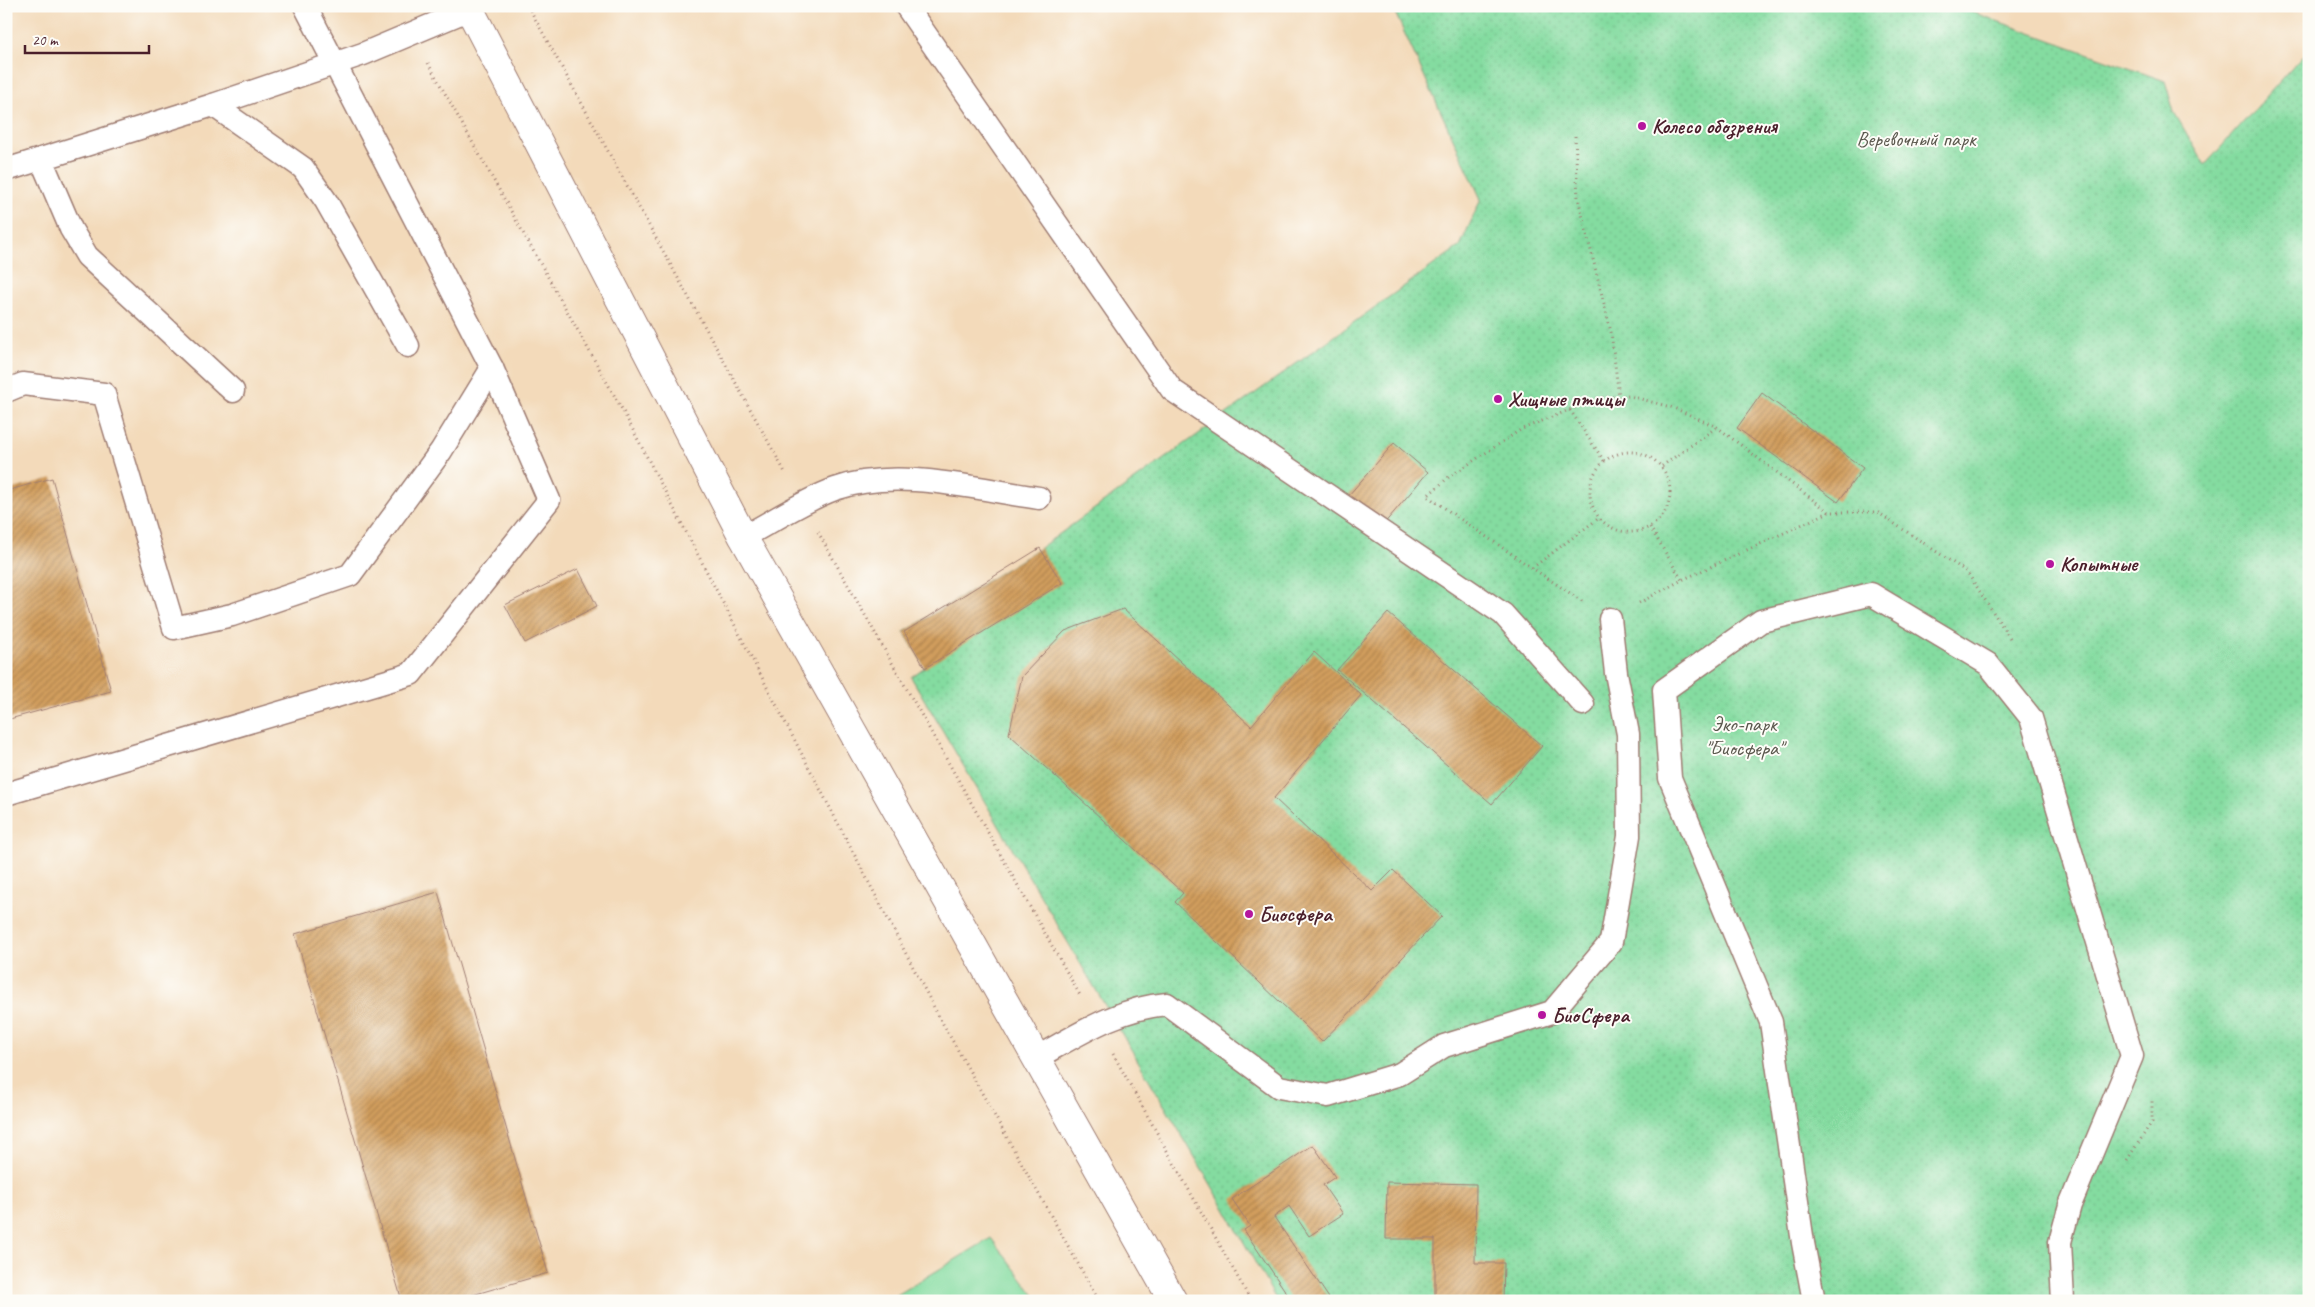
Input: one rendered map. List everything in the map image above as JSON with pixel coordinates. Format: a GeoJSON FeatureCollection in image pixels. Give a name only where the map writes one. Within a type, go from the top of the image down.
{"type":"FeatureCollection","features":[{"type":"Feature","properties":{"kind":"street"},"geometry":{"type":"LineString","coordinates":[[469,8],[743,537],[1173,1301]]}},
{"type":"Feature","properties":{"kind":"lane"},"geometry":{"type":"LineString","coordinates":[[6,794],[411,674],[549,500],[492,368],[305,6]]}},
{"type":"Feature","properties":{"kind":"lane"},"geometry":{"type":"LineString","coordinates":[[906,6],[1172,390],[1503,614],[1583,704]]}},
{"type":"Feature","properties":{"kind":"lane"},"geometry":{"type":"LineString","coordinates":[[6,170],[214,105],[336,63],[411,34],[469,8]]}},
{"type":"Feature","properties":{"kind":"lane"},"geometry":{"type":"LineString","coordinates":[[214,105],[304,168],[326,201],[408,346]]}},
{"type":"Feature","properties":{"kind":"lane"},"geometry":{"type":"LineString","coordinates":[[41,159],[71,229],[87,256],[233,392]]}},
{"type":"Feature","properties":{"kind":"lane"},"geometry":{"type":"LineString","coordinates":[[6,391],[23,384],[104,394],[174,628],[232,615],[350,575],[441,451],[492,368]]}},
{"type":"Feature","properties":{"kind":"lane"},"geometry":{"type":"LineString","coordinates":[[743,537],[835,489],[880,479],[929,482],[1039,498]]}},
{"type":"Feature","properties":{"kind":"lane"},"geometry":{"type":"LineString","coordinates":[[1814,1301],[1803,1243],[1771,1022],[1670,778],[1664,690],[1761,622],[1871,594],[1988,664],[2031,718],[2132,1056],[2070,1205],[2060,1242],[2063,1301]]}},
{"type":"Feature","properties":{"kind":"lane"},"geometry":{"type":"LineString","coordinates":[[1036,1058],[1112,1016],[1145,1006],[1167,1004],[1279,1087],[1328,1096],[1400,1074],[1444,1046],[1552,1012],[1611,942],[1629,836],[1628,734],[1616,673],[1610,619]]}},
{"type":"Feature","properties":{"kind":"path"},"geometry":{"type":"LineString","coordinates":[[528,6],[803,505],[1250,1301]]}},
{"type":"Feature","properties":{"kind":"path"},"geometry":{"type":"LineString","coordinates":[[411,34],[622,411],[938,1015],[1098,1301]]}},
{"type":"Feature","properties":{"kind":"path"},"geometry":{"type":"LineString","coordinates":[[1575,136],[1578,198],[1610,332],[1619,397]]}},
{"type":"Feature","properties":{"kind":"path"},"geometry":{"type":"LineString","coordinates":[[1532,568],[1427,496],[1449,477],[1522,429],[1599,398],[1630,396],[1674,408],[1717,427],[1829,512]]}},
{"type":"Feature","properties":{"kind":"path"},"geometry":{"type":"LineString","coordinates":[[1570,410],[1604,461]]}},
{"type":"Feature","properties":{"kind":"path"},"geometry":{"type":"LineString","coordinates":[[1662,466],[1717,427]]}},
{"type":"Feature","properties":{"kind":"path"},"geometry":{"type":"LineString","coordinates":[[1634,452],[1649,456],[1662,466],[1669,480],[1671,496],[1666,511],[1650,527],[1627,532],[1612,527],[1599,518],[1592,504],[1590,488],[1595,474],[1604,461],[1618,454],[1634,452]]}},
{"type":"Feature","properties":{"kind":"path"},"geometry":{"type":"LineString","coordinates":[[1610,619],[1682,580],[1829,512],[1876,512],[1967,572],[2016,646]]}},
{"type":"Feature","properties":{"kind":"path"},"geometry":{"type":"LineString","coordinates":[[1650,527],[1682,580]]}},
{"type":"Feature","properties":{"kind":"path"},"geometry":{"type":"LineString","coordinates":[[2122,1167],[2152,1122],[2152,1093]]}},
{"type":"Feature","properties":{"kind":"green space","name":"Эко-парк \"Биосфера\""},"geometry":{"type":"Polygon","coordinates":[[[1392,6],[1955,6],[2165,81],[2174,112],[2205,165],[2309,49],[2309,1301],[1277,1301],[1216,1193],[911,677],[925,667],[904,632],[1040,548],[1460,246],[1481,199],[1392,6]]]}},
{"type":"Feature","properties":{"kind":"green space"},"geometry":{"type":"Polygon","coordinates":[[[991,1238],[1039,1301],[887,1301],[991,1238]]]}},
{"type":"Feature","properties":{"kind":"building"},"geometry":{"type":"Polygon","coordinates":[[[1762,393],[1863,468],[1838,502],[1737,428],[1762,393]]]}},
{"type":"Feature","properties":{"kind":"building"},"geometry":{"type":"Polygon","coordinates":[[[1394,443],[1428,472],[1383,525],[1348,496],[1394,443]]]}},
{"type":"Feature","properties":{"kind":"building"},"geometry":{"type":"Polygon","coordinates":[[[52,478],[111,691],[6,720],[6,491],[52,478]]]}},
{"type":"Feature","properties":{"kind":"building"},"geometry":{"type":"Polygon","coordinates":[[[1040,548],[1062,583],[925,668],[904,632],[1040,548]]]}},
{"type":"Feature","properties":{"kind":"building"},"geometry":{"type":"Polygon","coordinates":[[[578,569],[597,606],[525,643],[505,605],[578,569]]]}},
{"type":"Feature","properties":{"kind":"building"},"geometry":{"type":"Polygon","coordinates":[[[1123,609],[1251,726],[1314,652],[1361,695],[1274,798],[1372,891],[1393,870],[1442,916],[1322,1042],[1175,902],[1183,893],[1009,734],[1022,676],[1065,631],[1123,609]]]}},
{"type":"Feature","properties":{"kind":"building"},"geometry":{"type":"Polygon","coordinates":[[[1388,613],[1542,746],[1492,804],[1337,670],[1388,613]]]}},
{"type":"Feature","properties":{"kind":"building"},"geometry":{"type":"Polygon","coordinates":[[[438,892],[548,1273],[452,1301],[402,1301],[295,934],[438,892]]]}},
{"type":"Feature","properties":{"kind":"building"},"geometry":{"type":"Polygon","coordinates":[[[1313,1145],[1335,1177],[1323,1185],[1343,1214],[1309,1236],[1289,1206],[1274,1217],[1331,1301],[1292,1301],[1244,1230],[1250,1226],[1232,1199],[1313,1145]]]}},
{"type":"Feature","properties":{"kind":"building"},"geometry":{"type":"Polygon","coordinates":[[[1387,1182],[1476,1184],[1475,1263],[1504,1263],[1503,1301],[1435,1301],[1435,1239],[1386,1239],[1387,1182]]]}},
{"type":"Feature","properties":{"kind":"place","name":"Колесо обозрения"},"geometry":{"type":"Point","coordinates":[1642,126]}},
{"type":"Feature","properties":{"kind":"place","name":"Хищные птицы"},"geometry":{"type":"Point","coordinates":[1498,399]}},
{"type":"Feature","properties":{"kind":"place","name":"Копытные"},"geometry":{"type":"Point","coordinates":[2050,564]}},
{"type":"Feature","properties":{"kind":"place","name":"Биосфера"},"geometry":{"type":"Point","coordinates":[1249,914]}},
{"type":"Feature","properties":{"kind":"place","name":"БиоСфера"},"geometry":{"type":"Point","coordinates":[1542,1015]}},
{"type":"Feature","properties":{"kind":"park label","name":"Веревочный парк"},"geometry":{"type":"Point","coordinates":[1916,139]}}]}
